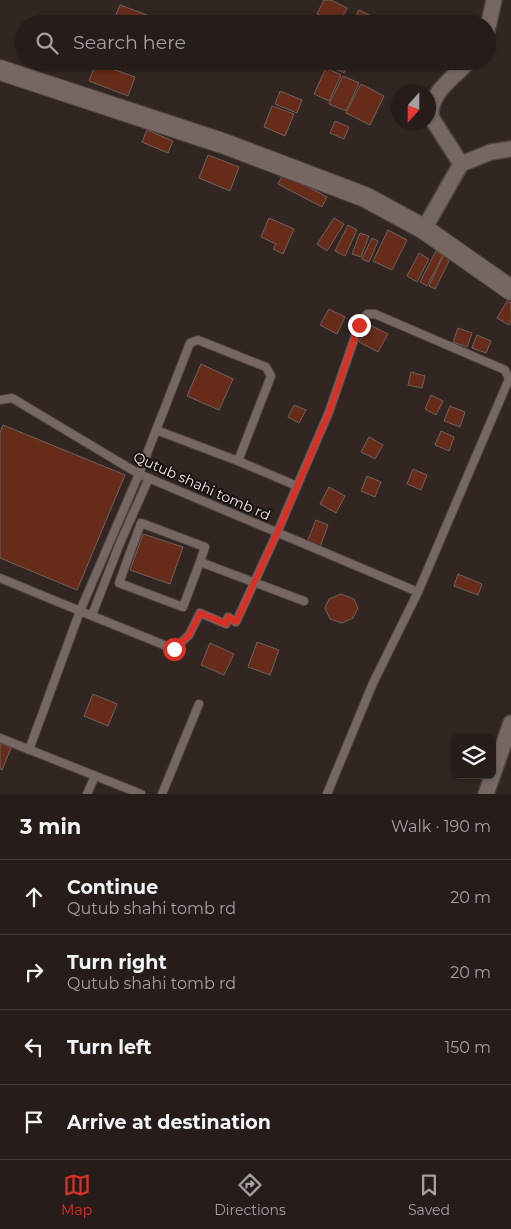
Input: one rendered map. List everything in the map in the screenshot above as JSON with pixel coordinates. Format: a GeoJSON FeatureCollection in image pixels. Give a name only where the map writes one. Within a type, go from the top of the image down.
{"type":"FeatureCollection","features":[{"type":"Feature","properties":{"kind":"street"},"geometry":{"type":"LineString","coordinates":[[491,15],[494,0]]}},
{"type":"Feature","properties":{"kind":"street"},"geometry":{"type":"LineString","coordinates":[[0,70],[226,144],[365,197],[424,229],[511,290]]}},
{"type":"Feature","properties":{"kind":"street"},"geometry":{"type":"LineString","coordinates":[[460,70],[438,92],[430,109],[431,117],[461,164]]}},
{"type":"Feature","properties":{"kind":"street"},"geometry":{"type":"LineString","coordinates":[[424,229],[461,164],[491,152],[511,149]]}},
{"type":"Feature","properties":{"kind":"street"},"geometry":{"type":"LineString","coordinates":[[486,794],[511,723]]}},
{"type":"Feature","properties":{"kind":"lane"},"geometry":{"type":"LineString","coordinates":[[0,578],[174,649],[189,635],[200,613],[226,624],[228,617],[236,622],[329,412],[359,325],[366,314],[375,314],[506,370],[509,379],[418,592],[373,683],[327,794]]}},
{"type":"Feature","properties":{"kind":"lane"},"geometry":{"type":"LineString","coordinates":[[29,750],[80,611],[139,474],[190,342],[198,340],[266,367],[270,376],[238,461]]}},
{"type":"Feature","properties":{"kind":"lane","name":"Qutub shahi tomb rd"},"geometry":{"type":"LineString","coordinates":[[0,400],[12,398],[139,474],[418,592]]}},
{"type":"Feature","properties":{"kind":"lane"},"geometry":{"type":"LineString","coordinates":[[156,430],[297,486]]}},
{"type":"Feature","properties":{"kind":"lane"},"geometry":{"type":"LineString","coordinates":[[92,615],[120,543],[149,478]]}},
{"type":"Feature","properties":{"kind":"lane"},"geometry":{"type":"LineString","coordinates":[[141,523],[205,547],[200,562],[183,607],[119,583],[141,523]]}},
{"type":"Feature","properties":{"kind":"lane"},"geometry":{"type":"LineString","coordinates":[[120,543],[132,548]]}},
{"type":"Feature","properties":{"kind":"lane"},"geometry":{"type":"LineString","coordinates":[[200,562],[304,601]]}},
{"type":"Feature","properties":{"kind":"lane"},"geometry":{"type":"LineString","coordinates":[[162,794],[199,704]]}},
{"type":"Feature","properties":{"kind":"lane"},"geometry":{"type":"LineString","coordinates":[[0,738],[141,794]]}},
{"type":"Feature","properties":{"kind":"lane"},"geometry":{"type":"LineString","coordinates":[[88,794],[95,776]]}},
{"type":"Feature","properties":{"kind":"building"},"geometry":{"type":"Polygon","coordinates":[[[324,0],[331,0],[347,8],[344,15],[317,14],[324,0]]]}},
{"type":"Feature","properties":{"kind":"building"},"geometry":{"type":"Polygon","coordinates":[[[120,5],[147,15],[116,15],[120,5]]]}},
{"type":"Feature","properties":{"kind":"building"},"geometry":{"type":"Polygon","coordinates":[[[359,10],[369,15],[356,15],[359,10]]]}},
{"type":"Feature","properties":{"kind":"building"},"geometry":{"type":"Polygon","coordinates":[[[93,70],[116,70],[135,77],[128,96],[89,81],[93,70]]]}},
{"type":"Feature","properties":{"kind":"building"},"geometry":{"type":"Polygon","coordinates":[[[325,70],[330,70],[341,75],[329,101],[314,94],[325,70]]]}},
{"type":"Feature","properties":{"kind":"building"},"geometry":{"type":"Polygon","coordinates":[[[343,76],[359,83],[346,111],[329,104],[343,76]]]}},
{"type":"Feature","properties":{"kind":"building"},"geometry":{"type":"Polygon","coordinates":[[[361,84],[384,96],[370,125],[346,113],[361,84]]]}},
{"type":"Feature","properties":{"kind":"building"},"geometry":{"type":"Polygon","coordinates":[[[280,91],[302,100],[297,113],[275,104],[280,91]]]}},
{"type":"Feature","properties":{"kind":"building"},"geometry":{"type":"Polygon","coordinates":[[[272,106],[294,114],[285,136],[264,127],[272,106]]]}},
{"type":"Feature","properties":{"kind":"building"},"geometry":{"type":"Polygon","coordinates":[[[335,121],[349,127],[344,139],[330,133],[335,121]]]}},
{"type":"Feature","properties":{"kind":"building"},"geometry":{"type":"Polygon","coordinates":[[[147,130],[173,141],[168,153],[142,142],[147,130]]]}},
{"type":"Feature","properties":{"kind":"building"},"geometry":{"type":"Polygon","coordinates":[[[208,155],[239,167],[230,191],[199,178],[208,155]]]}},
{"type":"Feature","properties":{"kind":"building"},"geometry":{"type":"Polygon","coordinates":[[[283,174],[327,197],[322,207],[278,184],[283,174]]]}},
{"type":"Feature","properties":{"kind":"building"},"geometry":{"type":"Polygon","coordinates":[[[269,218],[294,229],[283,254],[273,249],[276,244],[261,237],[269,218]]]}},
{"type":"Feature","properties":{"kind":"building"},"geometry":{"type":"Polygon","coordinates":[[[334,218],[344,224],[327,251],[317,244],[334,218]]]}},
{"type":"Feature","properties":{"kind":"building"},"geometry":{"type":"Polygon","coordinates":[[[348,225],[357,230],[345,256],[335,251],[348,225]]]}},
{"type":"Feature","properties":{"kind":"building"},"geometry":{"type":"Polygon","coordinates":[[[388,230],[407,240],[392,270],[373,261],[388,230]]]}},
{"type":"Feature","properties":{"kind":"building"},"geometry":{"type":"Polygon","coordinates":[[[360,233],[369,236],[361,257],[352,254],[360,233]]]}},
{"type":"Feature","properties":{"kind":"building"},"geometry":{"type":"Polygon","coordinates":[[[372,238],[378,241],[369,262],[362,259],[372,238]]]}},
{"type":"Feature","properties":{"kind":"building"},"geometry":{"type":"Polygon","coordinates":[[[436,251],[443,255],[427,286],[420,282],[436,251]]]}},
{"type":"Feature","properties":{"kind":"building"},"geometry":{"type":"Polygon","coordinates":[[[419,253],[429,259],[417,282],[407,276],[419,253]]]}},
{"type":"Feature","properties":{"kind":"building"},"geometry":{"type":"Polygon","coordinates":[[[444,254],[451,257],[435,289],[429,286],[444,254]]]}},
{"type":"Feature","properties":{"kind":"building"},"geometry":{"type":"Polygon","coordinates":[[[507,301],[511,303],[511,321],[509,325],[497,318],[507,301]]]}},
{"type":"Feature","properties":{"kind":"building"},"geometry":{"type":"Polygon","coordinates":[[[329,309],[345,317],[337,334],[320,325],[329,309]]]}},
{"type":"Feature","properties":{"kind":"building"},"geometry":{"type":"Polygon","coordinates":[[[368,324],[388,334],[378,352],[359,342],[368,324]]]}},
{"type":"Feature","properties":{"kind":"building"},"geometry":{"type":"Polygon","coordinates":[[[458,328],[472,333],[467,347],[453,342],[458,328]]]}},
{"type":"Feature","properties":{"kind":"building"},"geometry":{"type":"Polygon","coordinates":[[[477,335],[491,341],[486,353],[472,348],[477,335]]]}},
{"type":"Feature","properties":{"kind":"building"},"geometry":{"type":"Polygon","coordinates":[[[201,364],[233,379],[219,410],[187,396],[201,364]]]}},
{"type":"Feature","properties":{"kind":"building"},"geometry":{"type":"Polygon","coordinates":[[[411,372],[425,376],[422,388],[408,385],[411,372]]]}},
{"type":"Feature","properties":{"kind":"building"},"geometry":{"type":"Polygon","coordinates":[[[431,395],[443,401],[436,415],[425,409],[431,395]]]}},
{"type":"Feature","properties":{"kind":"building"},"geometry":{"type":"Polygon","coordinates":[[[294,405],[306,410],[299,423],[288,417],[294,405]]]}},
{"type":"Feature","properties":{"kind":"building"},"geometry":{"type":"Polygon","coordinates":[[[450,406],[465,412],[460,427],[444,421],[450,406]]]}},
{"type":"Feature","properties":{"kind":"building"},"geometry":{"type":"Polygon","coordinates":[[[3,425],[125,475],[77,590],[0,558],[0,433],[3,425]]]}},
{"type":"Feature","properties":{"kind":"building"},"geometry":{"type":"Polygon","coordinates":[[[441,431],[454,437],[449,451],[435,445],[441,431]]]}},
{"type":"Feature","properties":{"kind":"building"},"geometry":{"type":"Polygon","coordinates":[[[369,437],[383,445],[375,459],[361,452],[369,437]]]}},
{"type":"Feature","properties":{"kind":"building"},"geometry":{"type":"Polygon","coordinates":[[[413,469],[427,475],[421,490],[407,484],[413,469]]]}},
{"type":"Feature","properties":{"kind":"building"},"geometry":{"type":"Polygon","coordinates":[[[367,476],[381,482],[375,497],[361,491],[367,476]]]}},
{"type":"Feature","properties":{"kind":"building"},"geometry":{"type":"Polygon","coordinates":[[[329,487],[345,496],[336,513],[320,504],[329,487]]]}},
{"type":"Feature","properties":{"kind":"building"},"geometry":{"type":"Polygon","coordinates":[[[316,520],[328,525],[320,547],[307,542],[316,520]]]}},
{"type":"Feature","properties":{"kind":"building"},"geometry":{"type":"Polygon","coordinates":[[[143,534],[183,547],[170,584],[130,570],[143,534]]]}},
{"type":"Feature","properties":{"kind":"building"},"geometry":{"type":"Polygon","coordinates":[[[458,574],[482,584],[478,595],[454,586],[458,574]]]}},
{"type":"Feature","properties":{"kind":"building"},"geometry":{"type":"Polygon","coordinates":[[[341,594],[354,599],[358,608],[353,618],[342,623],[330,619],[325,608],[329,599],[341,594]]]}},
{"type":"Feature","properties":{"kind":"building"},"geometry":{"type":"Polygon","coordinates":[[[257,642],[279,650],[270,675],[248,667],[257,642]]]}},
{"type":"Feature","properties":{"kind":"building"},"geometry":{"type":"Polygon","coordinates":[[[210,643],[234,654],[224,675],[201,665],[210,643]]]}},
{"type":"Feature","properties":{"kind":"building"},"geometry":{"type":"Polygon","coordinates":[[[93,694],[117,704],[108,726],[84,716],[93,694]]]}},
{"type":"Feature","properties":{"kind":"building"},"geometry":{"type":"Polygon","coordinates":[[[0,743],[11,748],[2,770],[0,769],[0,743]]]}},
{"type":"Feature","properties":{"kind":"route"},"geometry":{"type":"LineString","coordinates":[[174,649],[189,635],[200,613],[226,624],[228,617],[236,622],[329,412],[359,325]]}}]}
